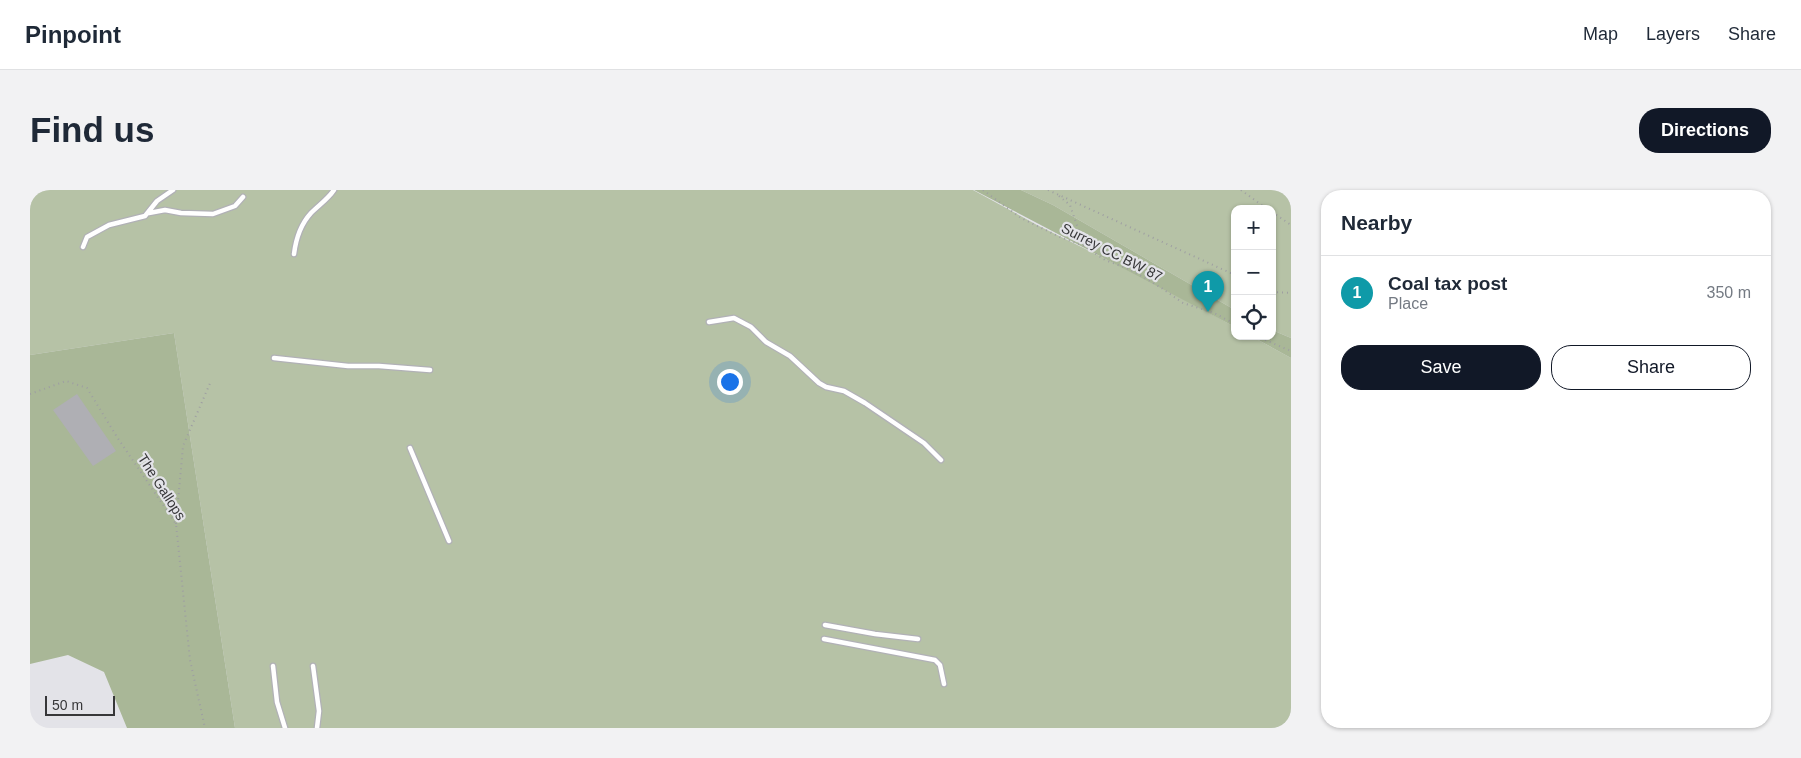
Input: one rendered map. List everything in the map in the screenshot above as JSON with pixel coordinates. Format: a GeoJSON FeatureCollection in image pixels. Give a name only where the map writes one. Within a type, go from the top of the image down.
{"type":"FeatureCollection","features":[{"type":"Feature","properties":{"kind":"lane"},"geometry":{"type":"LineString","coordinates":[[149,213],[157,201],[173,190]]}},
{"type":"Feature","properties":{"kind":"lane"},"geometry":{"type":"LineString","coordinates":[[294,254],[298,233],[304,222],[310,213],[330,197],[334,190]]}},
{"type":"Feature","properties":{"kind":"lane"},"geometry":{"type":"LineString","coordinates":[[83,247],[87,237],[110,225],[165,210],[180,213],[212,214],[235,206],[243,197]]}},
{"type":"Feature","properties":{"kind":"lane"},"geometry":{"type":"LineString","coordinates":[[708,322],[734,318],[751,327],[766,342],[790,356],[819,383],[826,387],[844,391],[865,403],[924,443],[940,460]]}},
{"type":"Feature","properties":{"kind":"lane"},"geometry":{"type":"LineString","coordinates":[[274,358],[348,366],[430,370]]}},
{"type":"Feature","properties":{"kind":"lane"},"geometry":{"type":"LineString","coordinates":[[410,448],[448,541]]}},
{"type":"Feature","properties":{"kind":"lane"},"geometry":{"type":"LineString","coordinates":[[825,625],[918,639]]}},
{"type":"Feature","properties":{"kind":"lane"},"geometry":{"type":"LineString","coordinates":[[824,639],[935,660],[940,665],[944,684]]}},
{"type":"Feature","properties":{"kind":"lane"},"geometry":{"type":"LineString","coordinates":[[273,666],[277,702],[285,728]]}},
{"type":"Feature","properties":{"kind":"lane"},"geometry":{"type":"LineString","coordinates":[[313,666],[320,711],[317,728]]}},
{"type":"Feature","properties":{"kind":"path","name":"Surrey CC BW 87"},"geometry":{"type":"LineString","coordinates":[[983,190],[1021,218],[1060,237],[1084,246],[1105,260],[1131,270],[1183,303],[1214,312],[1231,322]]}},
{"type":"Feature","properties":{"kind":"path"},"geometry":{"type":"LineString","coordinates":[[1048,190],[1231,273]]}},
{"type":"Feature","properties":{"kind":"path"},"geometry":{"type":"LineString","coordinates":[[1052,190],[1070,205],[1084,246]]}},
{"type":"Feature","properties":{"kind":"path"},"geometry":{"type":"LineString","coordinates":[[1241,190],[1262,205]]}},
{"type":"Feature","properties":{"kind":"path"},"geometry":{"type":"LineString","coordinates":[[1276,215],[1291,225]]}},
{"type":"Feature","properties":{"kind":"path"},"geometry":{"type":"LineString","coordinates":[[1276,292],[1291,293]]}},
{"type":"Feature","properties":{"kind":"path"},"geometry":{"type":"LineString","coordinates":[[1265,340],[1291,351]]}},
{"type":"Feature","properties":{"kind":"path","name":"The Gallops"},"geometry":{"type":"LineString","coordinates":[[30,394],[66,381],[87,388],[117,437],[176,524],[190,660],[205,728]]}},
{"type":"Feature","properties":{"kind":"path"},"geometry":{"type":"LineString","coordinates":[[176,524],[182,446],[211,381]]}},
{"type":"Feature","properties":{"kind":"green space"},"geometry":{"type":"Polygon","coordinates":[[[30,190],[973,190],[1231,325],[1231,340],[1258,340],[1291,358],[1291,728],[235,728],[174,333],[30,355],[30,190]]]}},
{"type":"Feature","properties":{"kind":"green space"},"geometry":{"type":"Polygon","coordinates":[[[974,190],[1021,190],[1053,205],[1231,308],[1231,325],[974,190]]]}},
{"type":"Feature","properties":{"kind":"green space"},"geometry":{"type":"Polygon","coordinates":[[[1021,190],[1291,190],[1291,338],[1276,332],[1276,205],[1231,205],[1231,308],[1053,205],[1021,190]]]}},
{"type":"Feature","properties":{"kind":"green space"},"geometry":{"type":"Polygon","coordinates":[[[1276,332],[1291,338],[1291,358],[1258,340],[1276,340],[1276,332]]]}},
{"type":"Feature","properties":{"kind":"green space"},"geometry":{"type":"Polygon","coordinates":[[[174,333],[235,728],[127,728],[104,672],[68,655],[30,664],[30,355],[174,333]]]}},
{"type":"Feature","properties":{"kind":"building"},"geometry":{"type":"Polygon","coordinates":[[[77,394],[116,451],[93,466],[53,410],[77,394]]]}},
{"type":"Feature","properties":{"kind":"place","name":"Coal tax post"},"geometry":{"type":"Point","coordinates":[1208,312]}}]}
